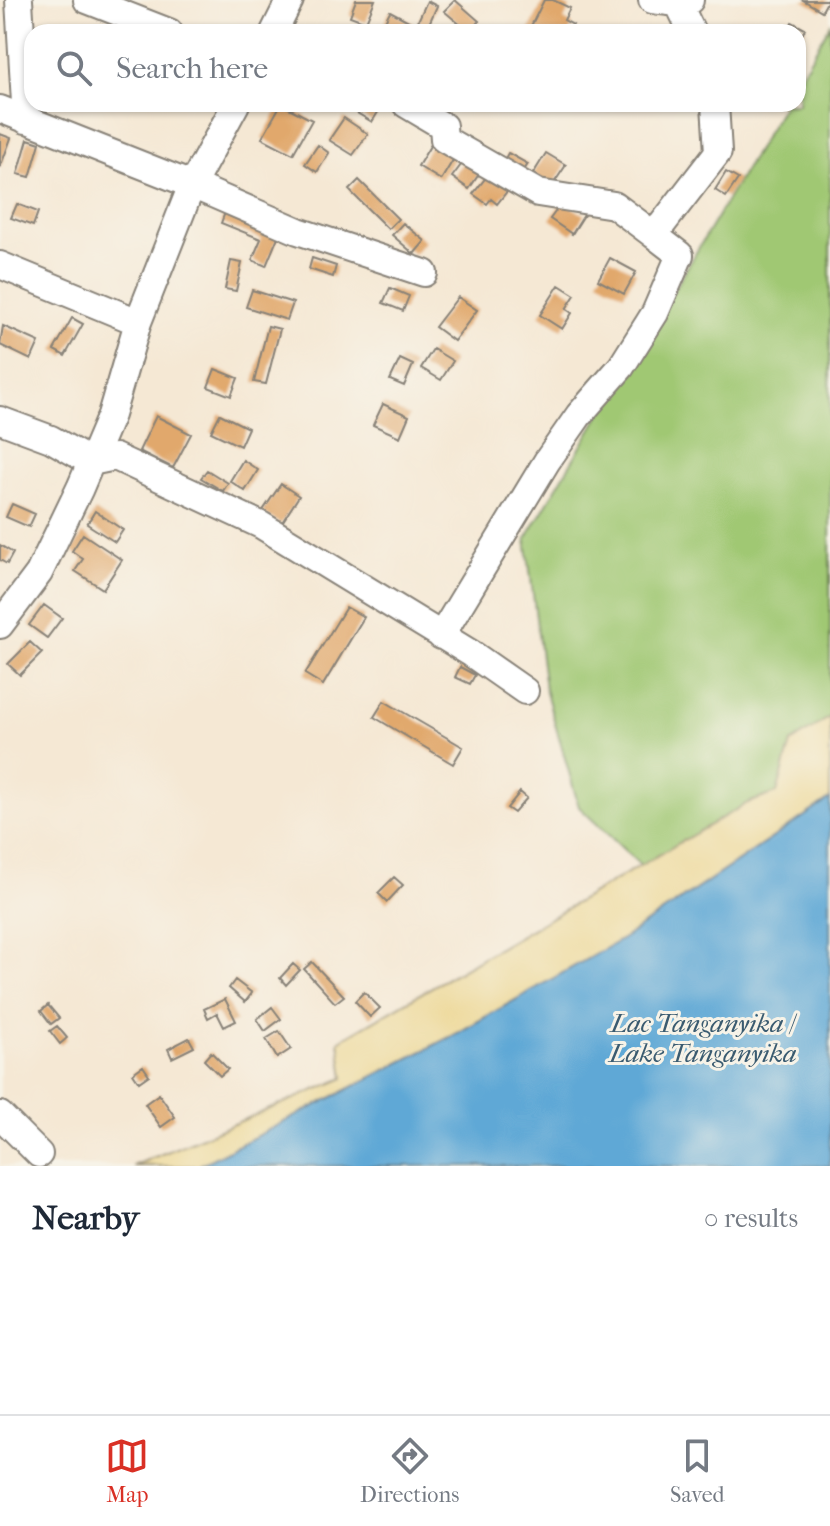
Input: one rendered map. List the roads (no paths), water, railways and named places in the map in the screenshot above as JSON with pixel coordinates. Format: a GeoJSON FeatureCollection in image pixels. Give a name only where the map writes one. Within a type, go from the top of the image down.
{"type":"FeatureCollection","features":[{"type":"Feature","properties":{"kind":"street"},"geometry":{"type":"LineString","coordinates":[[19,0],[24,86]]}},
{"type":"Feature","properties":{"kind":"street"},"geometry":{"type":"LineString","coordinates":[[87,0],[148,24]]}},
{"type":"Feature","properties":{"kind":"street"},"geometry":{"type":"LineString","coordinates":[[280,24],[290,0]]}},
{"type":"Feature","properties":{"kind":"street"},"geometry":{"type":"LineString","coordinates":[[673,1],[687,24]]}},
{"type":"Feature","properties":{"kind":"street"},"geometry":{"type":"LineString","coordinates":[[0,109],[192,185],[298,231],[424,273]]}},
{"type":"Feature","properties":{"kind":"street"},"geometry":{"type":"LineString","coordinates":[[26,112],[26,120]]}},
{"type":"Feature","properties":{"kind":"street"},"geometry":{"type":"LineString","coordinates":[[0,625],[39,573],[91,462],[111,415],[138,322],[192,185],[232,112]]}},
{"type":"Feature","properties":{"kind":"street"},"geometry":{"type":"LineString","coordinates":[[419,112],[443,126],[444,139],[538,193],[614,205],[680,255],[655,313],[621,367],[579,415],[547,461],[441,636]]}},
{"type":"Feature","properties":{"kind":"street"},"geometry":{"type":"LineString","coordinates":[[654,235],[718,152],[716,112]]}},
{"type":"Feature","properties":{"kind":"street"},"geometry":{"type":"LineString","coordinates":[[0,265],[138,322]]}},
{"type":"Feature","properties":{"kind":"street"},"geometry":{"type":"LineString","coordinates":[[0,420],[51,439],[91,462],[115,457],[261,525],[525,691]]}},
{"type":"Feature","properties":{"kind":"street"},"geometry":{"type":"LineString","coordinates":[[0,1115],[39,1154]]}},
{"type":"Feature","properties":{"kind":"water","name":"Lac Tanganyika / Lake Tanganyika"},"geometry":{"type":"Polygon","coordinates":[[[830,799],[830,1166],[198,1166],[452,1036],[624,938],[830,799]]]}}]}
